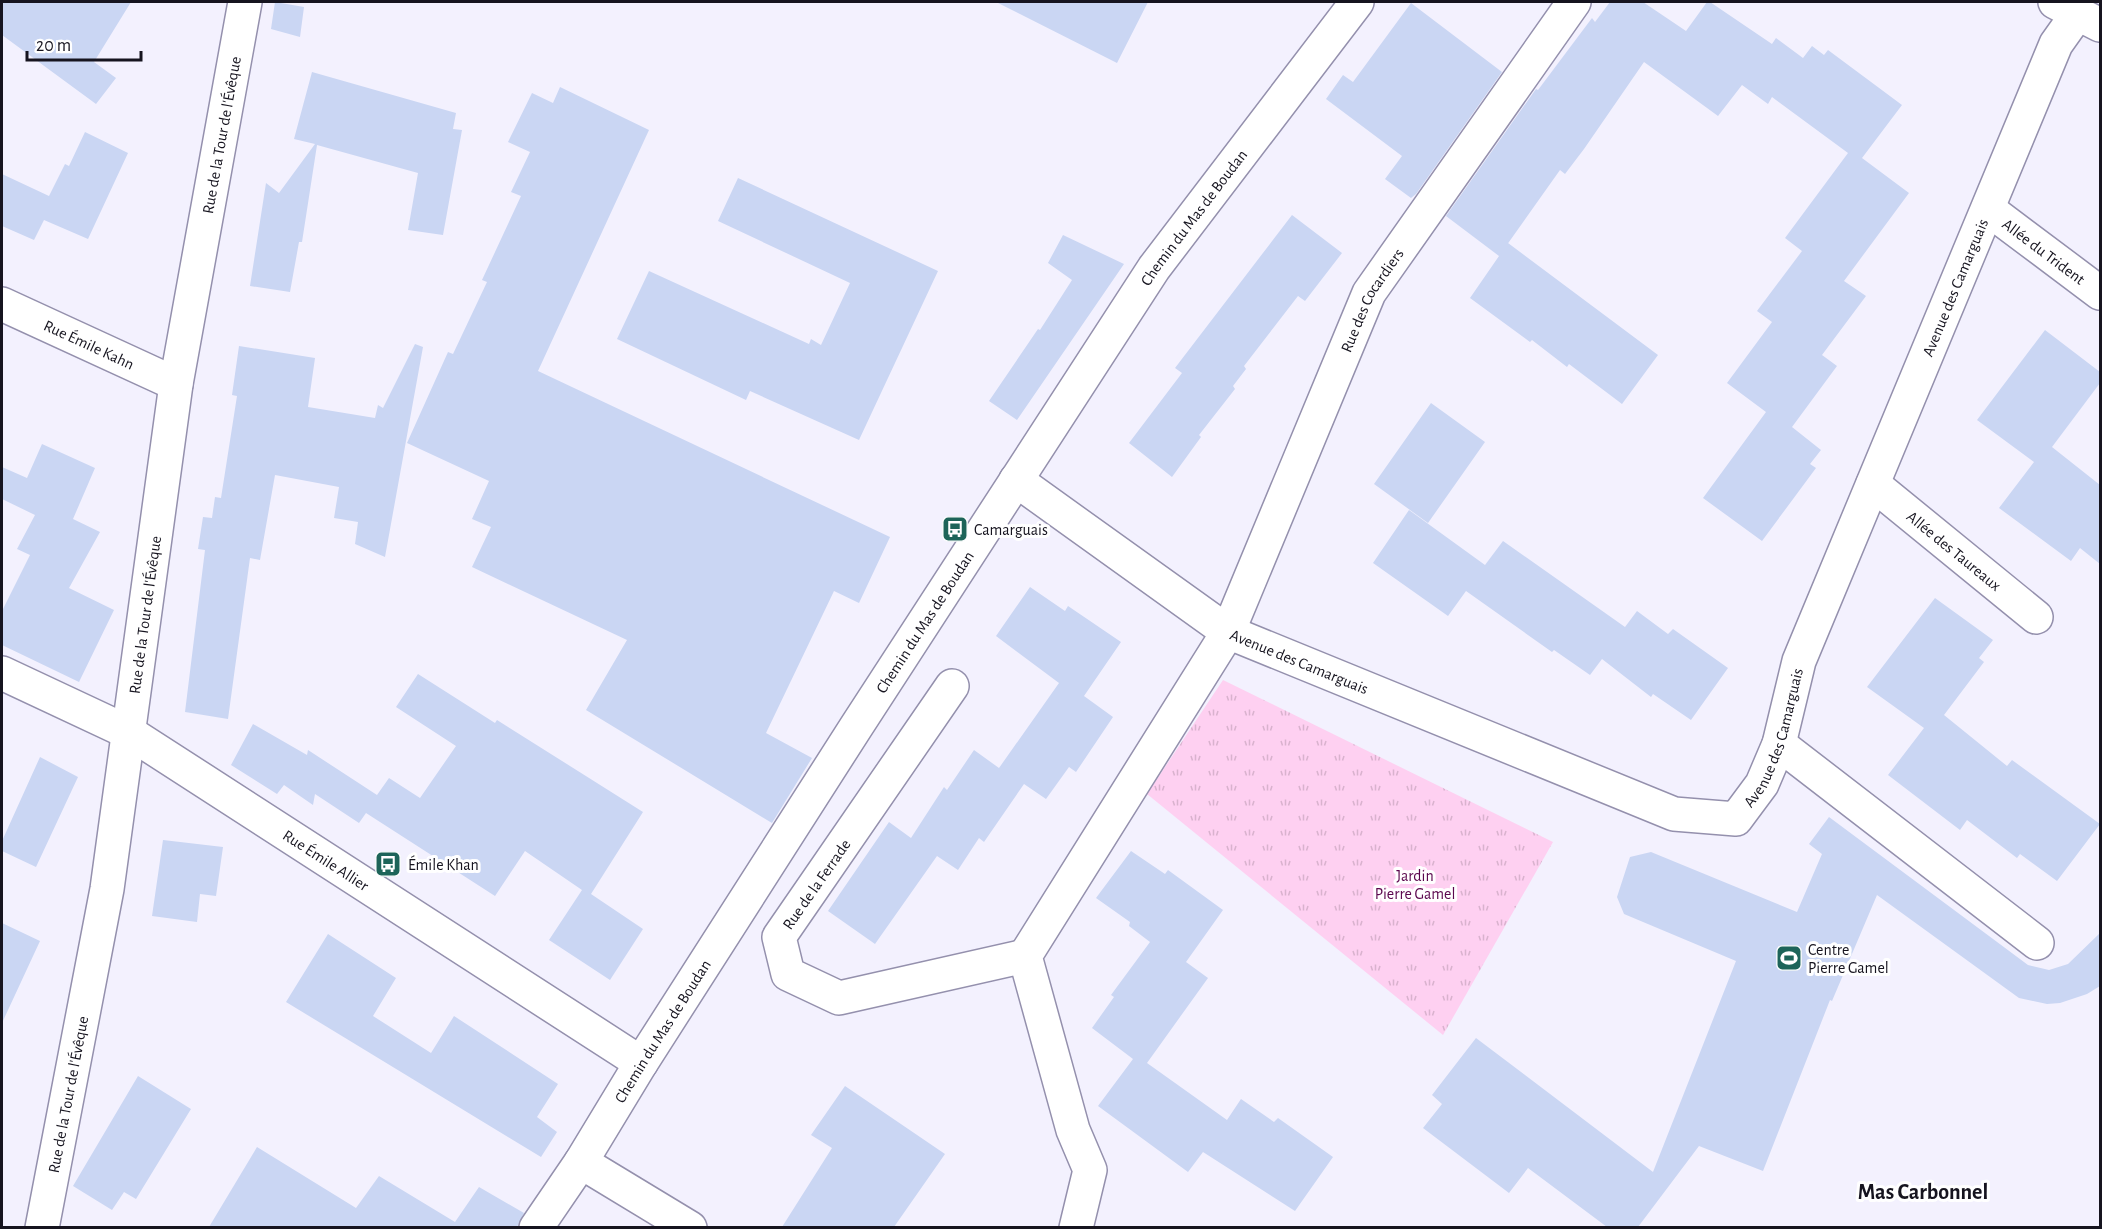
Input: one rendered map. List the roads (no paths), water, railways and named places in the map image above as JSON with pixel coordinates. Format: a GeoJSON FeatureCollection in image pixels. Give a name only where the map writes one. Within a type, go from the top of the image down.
{"type":"FeatureCollection","features":[{"type":"Feature","properties":{"kind":"street","name":"Rue de la Tour de l'Évêque"},"geometry":{"type":"LineString","coordinates":[[42,1227],[107,889],[176,384],[245,2]]}},
{"type":"Feature","properties":{"kind":"street","name":"Chemin du Mas de Boudan"},"geometry":{"type":"LineString","coordinates":[[536,1227],[581,1162],[641,1063],[1154,268],[1357,2]]}},
{"type":"Feature","properties":{"kind":"street","name":"Rue des Cocardiers"},"geometry":{"type":"LineString","coordinates":[[1228,632],[1369,293],[1574,2]]}},
{"type":"Feature","properties":{"kind":"street","name":"Avenue des Camarguais"},"geometry":{"type":"LineString","coordinates":[[1016,480],[1228,632],[1674,813],[1736,819],[1762,784],[1779,744],[1799,661],[2056,44],[2078,13]]}},
{"type":"Feature","properties":{"kind":"street","name":"Allée du Trident"},"geometry":{"type":"LineString","coordinates":[[1988,209],[2100,293]]}},
{"type":"Feature","properties":{"kind":"street","name":"Rue Émile Kahn"},"geometry":{"type":"LineString","coordinates":[[2,304],[176,384]]}},
{"type":"Feature","properties":{"kind":"street","name":"Allée des Taureaux"},"geometry":{"type":"LineString","coordinates":[[1873,484],[2036,617]]}},
{"type":"Feature","properties":{"kind":"street"},"geometry":{"type":"LineString","coordinates":[[1076,1227],[1090,1170],[1073,1130],[1024,956],[1228,632]]}},
{"type":"Feature","properties":{"kind":"street","name":"Rue Émile Allier"},"geometry":{"type":"LineString","coordinates":[[2,673],[130,733],[641,1063]]}},
{"type":"Feature","properties":{"kind":"street","name":"Rue de la Ferrade"},"geometry":{"type":"LineString","coordinates":[[952,686],[779,937],[788,974],[838,998],[1024,956]]}},
{"type":"Feature","properties":{"kind":"street"},"geometry":{"type":"LineString","coordinates":[[1779,744],[2037,943]]}},
{"type":"Feature","properties":{"kind":"street"},"geometry":{"type":"LineString","coordinates":[[581,1162],[690,1227]]}},
{"type":"Feature","properties":{"kind":"place","name":"Camarguais"},"geometry":{"type":"Point","coordinates":[955,529]}},
{"type":"Feature","properties":{"kind":"place","name":"Émile Khan"},"geometry":{"type":"Point","coordinates":[388,864]}},
{"type":"Feature","properties":{"kind":"place","name":"Centre Pierre Gamel"},"geometry":{"type":"Point","coordinates":[1789,958]}},
{"type":"Feature","properties":{"kind":"district","name":"Mas Carbonnel"},"geometry":{"type":"Point","coordinates":[1923,1191]}},
{"type":"Feature","properties":{"kind":"park label","name":"Jardin Pierre Gamel"},"geometry":{"type":"Point","coordinates":[1415,884]}}]}
